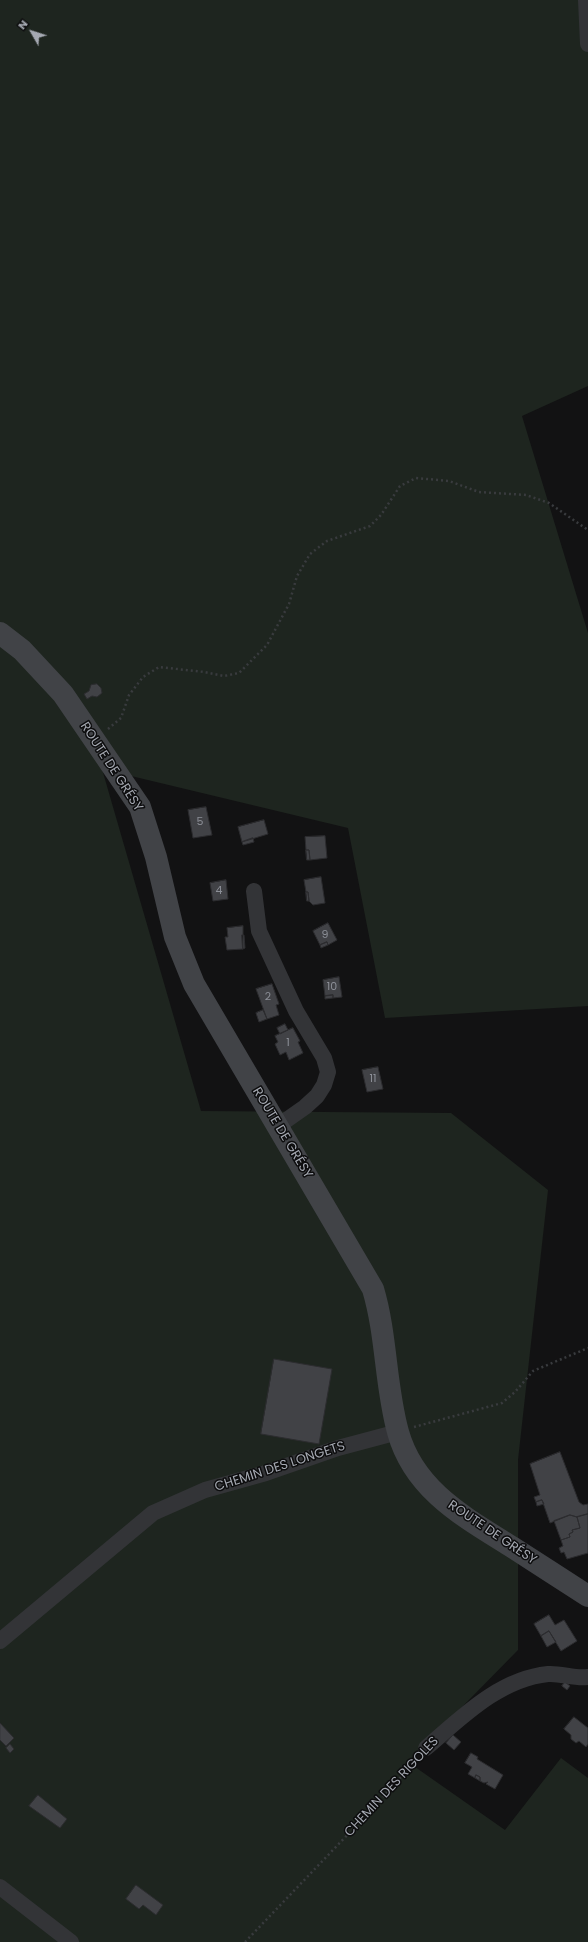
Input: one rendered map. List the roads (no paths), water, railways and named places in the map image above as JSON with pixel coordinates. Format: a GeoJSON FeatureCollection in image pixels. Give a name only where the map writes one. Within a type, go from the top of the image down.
{"type":"FeatureCollection","features":[{"type":"Feature","properties":{"kind":"main road","name":"ROUTE DE GRÉSY"},"geometry":{"type":"LineString","coordinates":[[0,633],[22,650],[63,694],[140,807],[156,857],[175,937],[194,984],[373,1289],[380,1313],[391,1402],[398,1432],[405,1454],[419,1477],[449,1507],[588,1596]]}},
{"type":"Feature","properties":{"kind":"street"},"geometry":{"type":"LineString","coordinates":[[586,0],[588,44]]}},
{"type":"Feature","properties":{"kind":"street"},"geometry":{"type":"LineString","coordinates":[[254,891],[259,931],[296,1011],[324,1058],[328,1072],[324,1085],[317,1096],[305,1107],[278,1126]]}},
{"type":"Feature","properties":{"kind":"street","name":"CHEMIN DES LONGETS"},"geometry":{"type":"LineString","coordinates":[[0,1641],[153,1513],[205,1490],[266,1473],[338,1448],[398,1432]]}},
{"type":"Feature","properties":{"kind":"street","name":"CHEMIN DES RIGOLES"},"geometry":{"type":"LineString","coordinates":[[426,1748],[481,1701],[521,1682],[534,1677],[550,1674],[588,1677]]}},
{"type":"Feature","properties":{"kind":"street"},"geometry":{"type":"LineString","coordinates":[[0,1887],[71,1942]]}}]}
